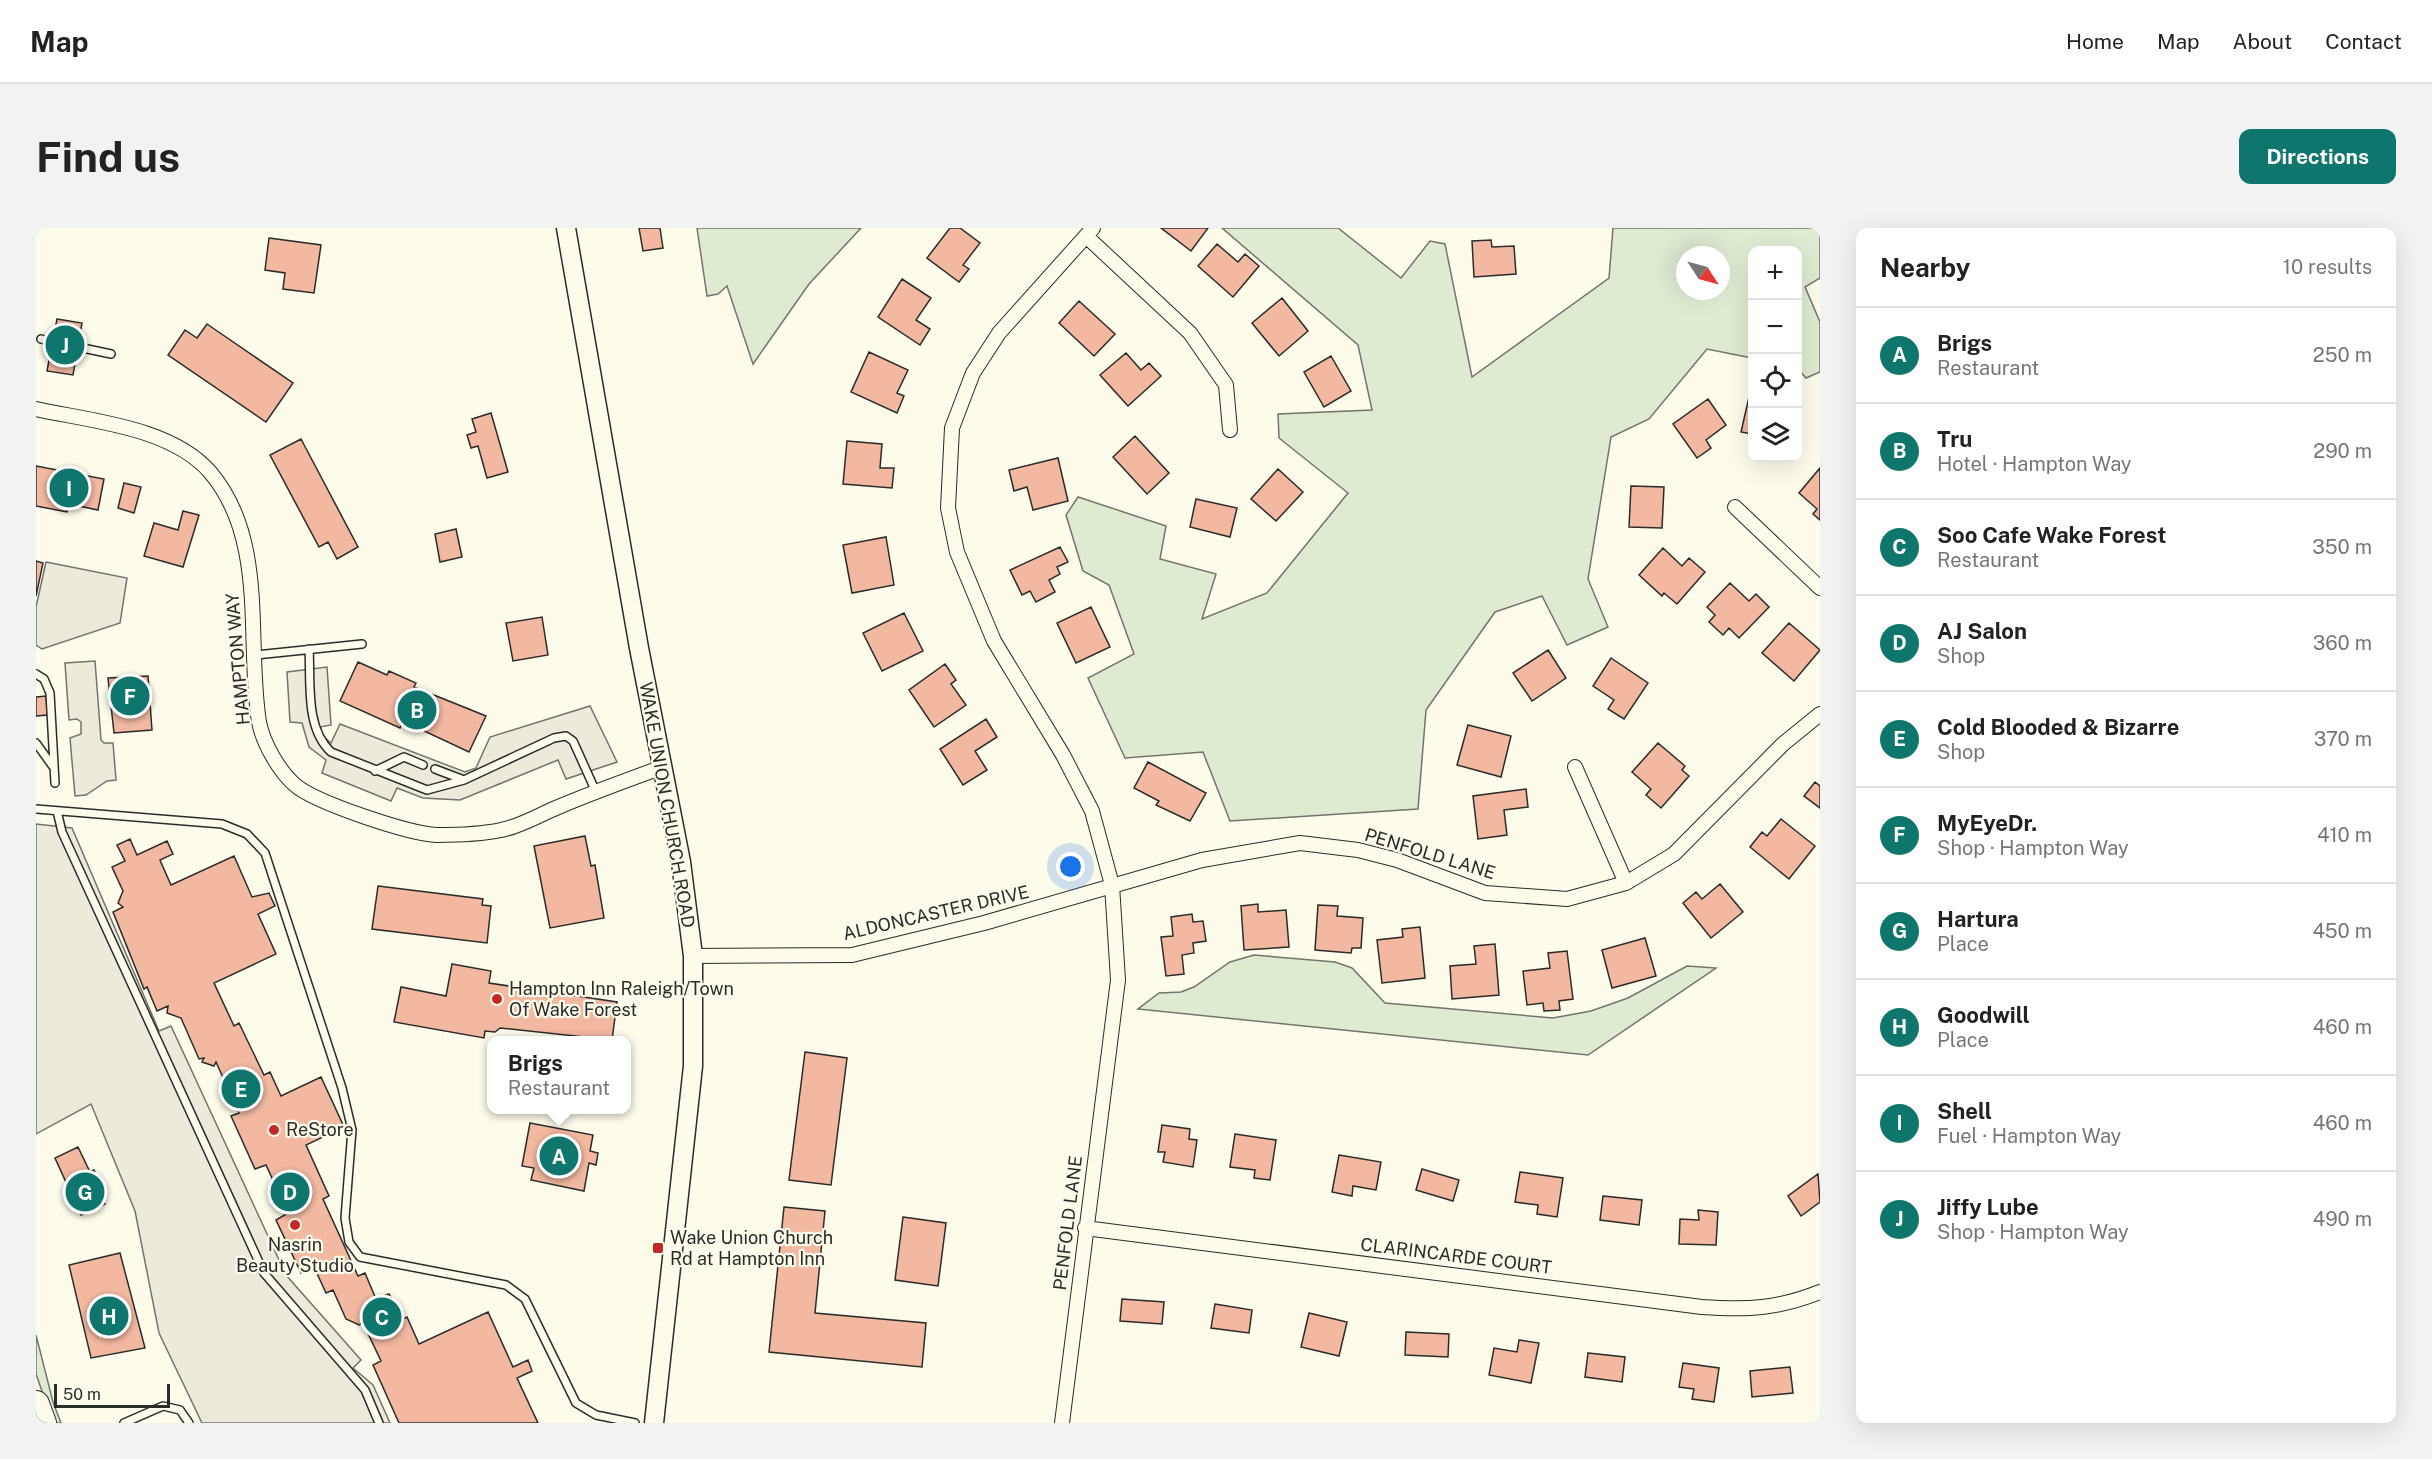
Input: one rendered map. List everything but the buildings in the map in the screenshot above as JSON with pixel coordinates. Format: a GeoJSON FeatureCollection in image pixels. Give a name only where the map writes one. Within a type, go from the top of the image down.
{"type":"FeatureCollection","features":[{"type":"Feature","properties":{"kind":"highway"},"geometry":{"type":"LineString","coordinates":[[36,1404],[44,1423]]}},
{"type":"Feature","properties":{"kind":"street","name":"WAKE UNION CHURCH ROAD"},"geometry":{"type":"LineString","coordinates":[[566,228],[639,648],[681,862],[693,956],[693,1066],[654,1423]]}},
{"type":"Feature","properties":{"kind":"street"},"geometry":{"type":"LineString","coordinates":[[1089,232],[1190,333],[1226,385],[1230,430]]}},
{"type":"Feature","properties":{"kind":"street","name":"PENFOLD LANE"},"geometry":{"type":"LineString","coordinates":[[1062,1423],[1084,1228],[1118,980],[1117,924],[1112,885],[1092,811],[1063,755],[994,641],[957,552],[948,508],[952,428],[973,373],[999,333],[1089,232]]}},
{"type":"Feature","properties":{"kind":"street","name":"HAMPTON WAY"},"geometry":{"type":"LineString","coordinates":[[36,410],[137,431],[175,445],[197,459],[228,496],[238,516],[250,590],[260,724],[274,759],[296,786],[322,800],[377,820],[435,835],[502,830],[663,767]]}},
{"type":"Feature","properties":{"kind":"street"},"geometry":{"type":"LineString","coordinates":[[1735,507],[1820,588]]}},
{"type":"Feature","properties":{"kind":"street","name":"PENFOLD LANE"},"geometry":{"type":"LineString","coordinates":[[1112,885],[1202,860],[1300,843],[1358,849],[1396,860],[1485,893],[1567,899],[1626,883],[1674,854],[1783,744],[1820,714]]}},
{"type":"Feature","properties":{"kind":"street"},"geometry":{"type":"LineString","coordinates":[[1575,766],[1626,883]]}},
{"type":"Feature","properties":{"kind":"street","name":"ALDONCASTER DRIVE"},"geometry":{"type":"LineString","coordinates":[[693,956],[852,955],[984,923],[1112,885]]}},
{"type":"Feature","properties":{"kind":"street","name":"CLARINCARDE COURT"},"geometry":{"type":"LineString","coordinates":[[1084,1228],[1702,1307],[1750,1310],[1797,1301],[1820,1292]]}},
{"type":"Feature","properties":{"kind":"lane"},"geometry":{"type":"LineString","coordinates":[[41,339],[53,342]]}},
{"type":"Feature","properties":{"kind":"lane"},"geometry":{"type":"LineString","coordinates":[[78,347],[111,354]]}},
{"type":"Feature","properties":{"kind":"lane"},"geometry":{"type":"LineString","coordinates":[[256,655],[362,644]]}},
{"type":"Feature","properties":{"kind":"lane"},"geometry":{"type":"LineString","coordinates":[[309,649],[317,737],[331,752],[427,790],[464,780],[554,738],[566,736],[573,741],[596,792]]}},
{"type":"Feature","properties":{"kind":"lane"},"geometry":{"type":"LineString","coordinates":[[36,674],[44,679],[50,693],[55,783]]}},
{"type":"Feature","properties":{"kind":"lane"},"geometry":{"type":"LineString","coordinates":[[36,743],[55,771]]}},
{"type":"Feature","properties":{"kind":"lane"},"geometry":{"type":"LineString","coordinates":[[375,771],[404,757],[423,765]]}},
{"type":"Feature","properties":{"kind":"lane"},"geometry":{"type":"LineString","coordinates":[[435,769],[464,780]]}},
{"type":"Feature","properties":{"kind":"lane"},"geometry":{"type":"LineString","coordinates":[[36,809],[222,824],[247,834],[265,853],[342,1088],[352,1130],[345,1218],[349,1242],[360,1257],[506,1285],[525,1299],[576,1403],[596,1415],[635,1423]]}},
{"type":"Feature","properties":{"kind":"lane"},"geometry":{"type":"LineString","coordinates":[[57,811],[62,832],[264,1274],[365,1390],[379,1423]]}},
{"type":"Feature","properties":{"kind":"lane"},"geometry":{"type":"LineString","coordinates":[[124,1423],[163,1406],[180,1410],[189,1423]]}},
{"type":"Feature","properties":{"kind":"green space"},"geometry":{"type":"Polygon","coordinates":[[[697,228],[861,228],[809,284],[753,364],[727,286],[718,294],[707,296],[697,228]]]}},
{"type":"Feature","properties":{"kind":"green space"},"geometry":{"type":"Polygon","coordinates":[[[1222,228],[1338,228],[1401,278],[1430,241],[1445,244],[1472,377],[1609,278],[1613,228],[1820,228],[1820,278],[1805,287],[1820,322],[1820,372],[1806,378],[1802,374],[1802,246],[1748,246],[1748,357],[1707,349],[1649,419],[1611,437],[1588,579],[1608,627],[1567,645],[1542,596],[1495,612],[1426,710],[1418,809],[1230,821],[1203,752],[1125,758],[1088,678],[1134,654],[1109,585],[1083,571],[1066,515],[1078,497],[1166,526],[1160,559],[1216,574],[1202,619],[1267,593],[1348,493],[1279,438],[1278,414],[1372,410],[1358,345],[1222,228]]]}},
{"type":"Feature","properties":{"kind":"green space"},"geometry":{"type":"Polygon","coordinates":[[[1254,955],[1335,962],[1352,968],[1385,1003],[1553,1018],[1591,1011],[1628,998],[1687,966],[1716,968],[1588,1055],[1138,1009],[1159,993],[1181,992],[1194,987],[1230,962],[1254,955]]]}},
{"type":"Feature","properties":{"kind":"green space"},"geometry":{"type":"Polygon","coordinates":[[[36,1335],[53,1402],[61,1423],[53,1423],[36,1374],[36,1335]]]}},
{"type":"Feature","properties":{"kind":"shaded area"},"geometry":{"type":"Polygon","coordinates":[[[46,562],[127,578],[120,623],[42,649],[36,645],[36,607],[46,562]]]}},
{"type":"Feature","properties":{"kind":"shaded area"},"geometry":{"type":"Polygon","coordinates":[[[95,661],[101,740],[104,743],[113,743],[116,780],[107,781],[86,795],[75,796],[70,738],[81,734],[81,722],[77,719],[69,720],[65,663],[95,661]]]}},
{"type":"Feature","properties":{"kind":"shaded area"},"geometry":{"type":"Polygon","coordinates":[[[327,667],[331,725],[320,727],[322,735],[331,743],[340,724],[465,772],[476,768],[490,737],[590,706],[617,762],[566,779],[558,760],[460,800],[423,798],[397,788],[391,801],[322,773],[326,760],[309,747],[302,723],[290,722],[287,672],[327,667]]]}},
{"type":"Feature","properties":{"kind":"shaded area"},"geometry":{"type":"Polygon","coordinates":[[[36,824],[72,828],[159,1031],[171,1026],[286,1275],[361,1360],[353,1368],[373,1385],[390,1423],[202,1423],[159,1333],[135,1211],[91,1104],[36,1134],[36,824]]]}},
{"type":"Feature","properties":{"kind":"place","name":"Jiffy Lube"},"geometry":{"type":"Point","coordinates":[65,345]}},
{"type":"Feature","properties":{"kind":"place","name":"Shell"},"geometry":{"type":"Point","coordinates":[69,488]}},
{"type":"Feature","properties":{"kind":"place","name":"MyEyeDr."},"geometry":{"type":"Point","coordinates":[130,696]}},
{"type":"Feature","properties":{"kind":"place","name":"Tru"},"geometry":{"type":"Point","coordinates":[417,710]}},
{"type":"Feature","properties":{"kind":"place","name":"Hampton Inn Raleigh/Town Of Wake Forest"},"geometry":{"type":"Point","coordinates":[497,999]}},
{"type":"Feature","properties":{"kind":"place","name":"Cold Blooded & Bizarre"},"geometry":{"type":"Point","coordinates":[241,1089]}},
{"type":"Feature","properties":{"kind":"place","name":"ReStore"},"geometry":{"type":"Point","coordinates":[274,1130]}},
{"type":"Feature","properties":{"kind":"place","name":"Brigs"},"geometry":{"type":"Point","coordinates":[559,1156]}},
{"type":"Feature","properties":{"kind":"place","name":"Hartura"},"geometry":{"type":"Point","coordinates":[85,1192]}},
{"type":"Feature","properties":{"kind":"place","name":"AJ Salon"},"geometry":{"type":"Point","coordinates":[290,1192]}},
{"type":"Feature","properties":{"kind":"place","name":"Nasrin Beauty Studio"},"geometry":{"type":"Point","coordinates":[295,1225]}},
{"type":"Feature","properties":{"kind":"place","name":"Wake Union Church Rd at Hampton Inn"},"geometry":{"type":"Point","coordinates":[658,1248]}},
{"type":"Feature","properties":{"kind":"place","name":"Goodwill"},"geometry":{"type":"Point","coordinates":[109,1316]}},
{"type":"Feature","properties":{"kind":"place","name":"Soo Cafe Wake Forest"},"geometry":{"type":"Point","coordinates":[382,1317]}}]}
